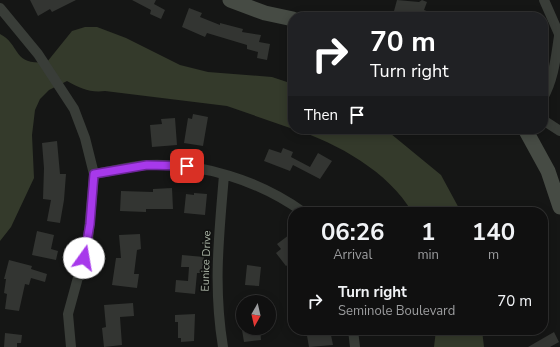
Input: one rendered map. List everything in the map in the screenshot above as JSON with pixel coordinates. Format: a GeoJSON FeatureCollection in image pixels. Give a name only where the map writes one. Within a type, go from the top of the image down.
{"type":"FeatureCollection","features":[{"type":"Feature","properties":{"kind":"street"},"geometry":{"type":"LineString","coordinates":[[230,0],[265,13],[288,18]]}},
{"type":"Feature","properties":{"kind":"street"},"geometry":{"type":"LineString","coordinates":[[544,0],[560,32],[553,74],[548,89]]}},
{"type":"Feature","properties":{"kind":"street"},"geometry":{"type":"LineString","coordinates":[[0,8],[38,54],[64,92],[80,121],[94,174],[88,241],[68,314],[71,347]]}},
{"type":"Feature","properties":{"kind":"street"},"geometry":{"type":"LineString","coordinates":[[548,123],[560,131]]}},
{"type":"Feature","properties":{"kind":"street"},"geometry":{"type":"LineString","coordinates":[[528,134],[548,171],[560,207]]}},
{"type":"Feature","properties":{"kind":"street"},"geometry":{"type":"LineString","coordinates":[[94,174],[133,167],[161,165],[187,166],[224,175],[266,189],[295,207]]}},
{"type":"Feature","properties":{"kind":"street","name":"Eunice Drive"},"geometry":{"type":"LineString","coordinates":[[223,347],[218,314],[216,282],[224,175]]}},
{"type":"Feature","properties":{"kind":"street"},"geometry":{"type":"LineString","coordinates":[[354,335],[355,347]]}},
{"type":"Feature","properties":{"kind":"shaded area"},"geometry":{"type":"Polygon","coordinates":[[[85,27],[97,27],[126,38],[180,65],[208,72],[272,77],[288,82],[288,127],[227,106],[105,91],[90,91],[67,81],[49,90],[40,99],[35,110],[32,135],[34,178],[11,227],[0,241],[0,34],[7,39],[22,58],[28,61],[47,62],[72,31],[85,27]]]}},
{"type":"Feature","properties":{"kind":"shaded area"},"geometry":{"type":"Polygon","coordinates":[[[307,134],[391,134],[441,175],[458,207],[408,207],[390,184],[376,172],[344,151],[307,134]]]}},
{"type":"Feature","properties":{"kind":"shaded area"},"geometry":{"type":"Polygon","coordinates":[[[435,335],[483,335],[484,347],[434,347],[435,335]]]}},
{"type":"Feature","properties":{"kind":"building"},"geometry":{"type":"Polygon","coordinates":[[[30,0],[76,0],[52,12],[50,9],[38,16],[30,0]]]}},
{"type":"Feature","properties":{"kind":"building"},"geometry":{"type":"Polygon","coordinates":[[[132,0],[156,0],[154,4],[165,10],[161,19],[150,14],[151,10],[132,0]]]}},
{"type":"Feature","properties":{"kind":"building"},"geometry":{"type":"Polygon","coordinates":[[[397,0],[419,2],[422,0],[427,2],[424,10],[429,12],[398,12],[394,11],[397,0]]]}},
{"type":"Feature","properties":{"kind":"building"},"geometry":{"type":"Polygon","coordinates":[[[189,8],[202,13],[200,17],[220,25],[220,23],[243,29],[242,32],[261,35],[259,42],[270,44],[267,60],[257,58],[258,52],[247,49],[247,45],[207,33],[205,37],[182,27],[189,8]]]}},
{"type":"Feature","properties":{"kind":"building"},"geometry":{"type":"Polygon","coordinates":[[[193,114],[208,117],[203,146],[184,143],[188,118],[192,119],[193,114]]]}},
{"type":"Feature","properties":{"kind":"building"},"geometry":{"type":"Polygon","coordinates":[[[175,118],[177,145],[152,147],[150,125],[162,124],[161,119],[175,118]]]}},
{"type":"Feature","properties":{"kind":"building"},"geometry":{"type":"Polygon","coordinates":[[[57,141],[60,174],[66,174],[60,223],[47,221],[51,200],[43,199],[44,168],[42,143],[57,141]]]}},
{"type":"Feature","properties":{"kind":"building"},"geometry":{"type":"Polygon","coordinates":[[[283,148],[293,152],[291,157],[310,167],[318,153],[332,161],[320,179],[293,165],[290,171],[264,161],[269,149],[281,153],[283,148]]]}},
{"type":"Feature","properties":{"kind":"building"},"geometry":{"type":"Polygon","coordinates":[[[172,188],[173,209],[146,209],[146,212],[120,211],[121,191],[153,192],[153,189],[172,188]]]}},
{"type":"Feature","properties":{"kind":"building"},"geometry":{"type":"Polygon","coordinates":[[[194,193],[207,194],[205,215],[184,213],[186,194],[194,195],[194,193]]]}},
{"type":"Feature","properties":{"kind":"building"},"geometry":{"type":"Polygon","coordinates":[[[37,231],[54,235],[51,249],[58,251],[56,260],[32,255],[37,231]]]}},
{"type":"Feature","properties":{"kind":"building"},"geometry":{"type":"Polygon","coordinates":[[[140,234],[141,249],[137,250],[134,274],[139,274],[137,288],[112,285],[116,258],[121,258],[119,235],[140,234]]]}},
{"type":"Feature","properties":{"kind":"building"},"geometry":{"type":"Polygon","coordinates":[[[288,236],[288,265],[286,266],[276,253],[281,249],[277,244],[288,236]]]}},
{"type":"Feature","properties":{"kind":"building"},"geometry":{"type":"Polygon","coordinates":[[[182,255],[204,257],[202,273],[197,273],[195,294],[175,292],[176,280],[188,281],[189,267],[181,267],[182,255]]]}},
{"type":"Feature","properties":{"kind":"building"},"geometry":{"type":"Polygon","coordinates":[[[9,260],[32,266],[31,269],[47,274],[45,282],[31,278],[29,285],[25,284],[19,311],[5,309],[7,294],[4,293],[6,279],[4,279],[9,260]]]}},
{"type":"Feature","properties":{"kind":"building"},"geometry":{"type":"Polygon","coordinates":[[[247,265],[261,267],[259,286],[245,285],[247,265]]]}},
{"type":"Feature","properties":{"kind":"building"},"geometry":{"type":"Polygon","coordinates":[[[133,303],[134,316],[120,317],[122,345],[104,347],[102,328],[106,327],[104,305],[133,303]]]}},
{"type":"Feature","properties":{"kind":"building"},"geometry":{"type":"Polygon","coordinates":[[[195,314],[194,341],[181,342],[181,338],[178,338],[178,322],[175,322],[175,315],[195,314]]]}},
{"type":"Feature","properties":{"kind":"building"},"geometry":{"type":"Polygon","coordinates":[[[554,332],[559,342],[550,347],[528,347],[554,332]]]}},
{"type":"Feature","properties":{"kind":"building"},"geometry":{"type":"Polygon","coordinates":[[[5,333],[22,335],[21,343],[17,343],[17,347],[4,347],[5,333]]]}},
{"type":"Feature","properties":{"kind":"building"},"geometry":{"type":"Polygon","coordinates":[[[243,335],[261,335],[261,340],[244,342],[243,335]]]}},
{"type":"Feature","properties":{"kind":"building"},"geometry":{"type":"Polygon","coordinates":[[[307,335],[331,335],[333,345],[309,347],[307,335]]]}},
{"type":"Feature","properties":{"kind":"route"},"geometry":{"type":"LineString","coordinates":[[84,258],[88,241],[94,174],[147,165],[187,166]]}}]}
